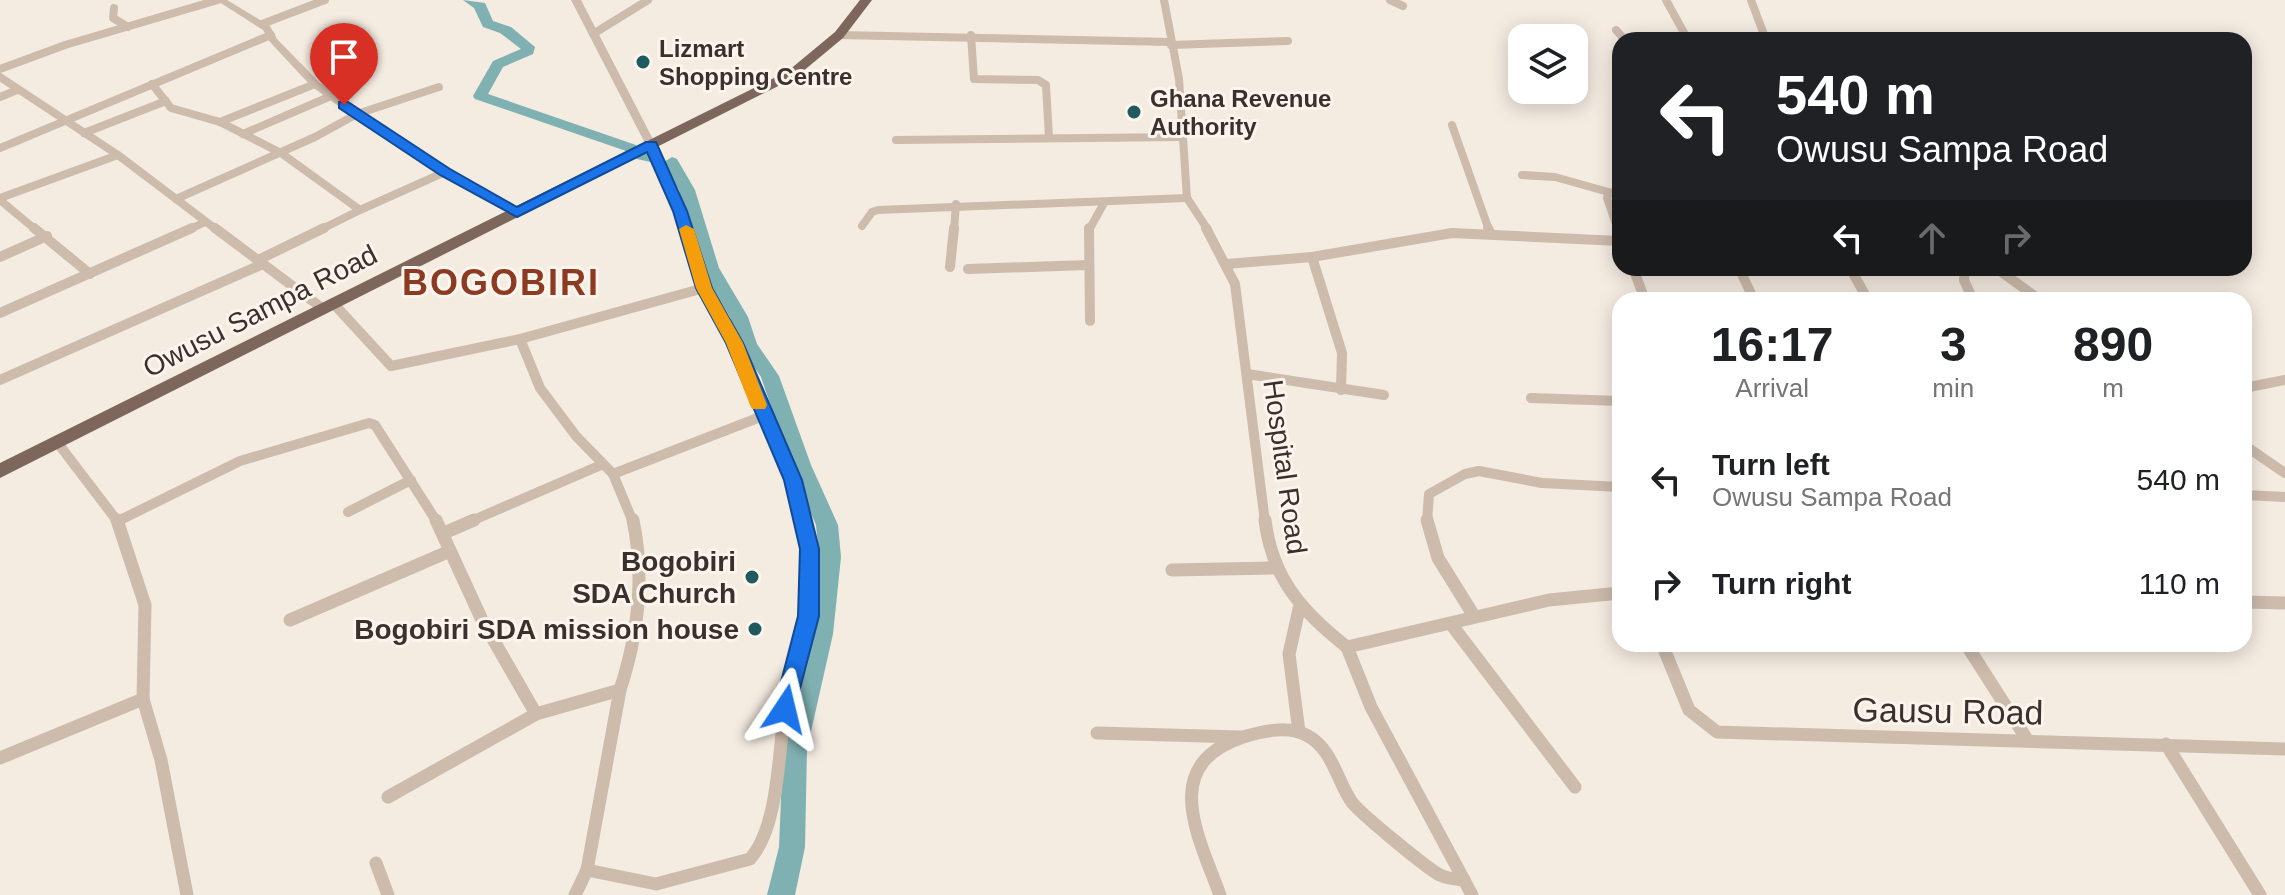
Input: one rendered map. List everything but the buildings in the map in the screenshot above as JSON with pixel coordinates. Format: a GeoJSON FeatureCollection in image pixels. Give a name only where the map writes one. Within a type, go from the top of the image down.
{"type":"FeatureCollection","features":[{"type":"Feature","properties":{"kind":"main road","name":"Owusu Sampa Road"},"geometry":{"type":"LineString","coordinates":[[0,471],[792,74],[839,35],[866,0]]}},
{"type":"Feature","properties":{"kind":"street"},"geometry":{"type":"LineString","coordinates":[[0,69],[220,0],[262,24],[315,84],[331,96],[445,172],[517,213]]}},
{"type":"Feature","properties":{"kind":"street"},"geometry":{"type":"LineString","coordinates":[[262,24],[325,0]]}},
{"type":"Feature","properties":{"kind":"street"},"geometry":{"type":"LineString","coordinates":[[576,0],[651,145],[680,211],[704,288],[734,343],[793,480],[809,549],[808,616],[788,689],[768,824],[758,850],[742,863],[656,884],[587,870]]}},
{"type":"Feature","properties":{"kind":"street"},"geometry":{"type":"LineString","coordinates":[[593,34],[648,0]]}},
{"type":"Feature","properties":{"kind":"street","name":"Hospital Road"},"geometry":{"type":"LineString","coordinates":[[1164,0],[1179,79],[1187,198],[1227,264],[1235,284],[1273,568],[1299,609],[1347,647]]}},
{"type":"Feature","properties":{"kind":"street"},"geometry":{"type":"LineString","coordinates":[[1390,0],[1403,6]]}},
{"type":"Feature","properties":{"kind":"street"},"geometry":{"type":"LineString","coordinates":[[1666,0],[1684,32]]}},
{"type":"Feature","properties":{"kind":"street"},"geometry":{"type":"LineString","coordinates":[[1751,0],[1763,32]]}},
{"type":"Feature","properties":{"kind":"street"},"geometry":{"type":"LineString","coordinates":[[114,8],[113,18],[128,27]]}},
{"type":"Feature","properties":{"kind":"street"},"geometry":{"type":"LineString","coordinates":[[0,148],[69,122],[271,35]]}},
{"type":"Feature","properties":{"kind":"street"},"geometry":{"type":"LineString","coordinates":[[839,35],[971,35],[1171,44],[1288,41]]}},
{"type":"Feature","properties":{"kind":"street"},"geometry":{"type":"LineString","coordinates":[[971,35],[977,52],[971,71],[974,79],[1038,80],[1046,85],[1049,138]]}},
{"type":"Feature","properties":{"kind":"street"},"geometry":{"type":"LineString","coordinates":[[0,77],[118,155],[205,222],[328,306],[391,366],[520,339],[704,288]]}},
{"type":"Feature","properties":{"kind":"street"},"geometry":{"type":"LineString","coordinates":[[152,84],[171,108],[220,122],[281,153],[360,210]]}},
{"type":"Feature","properties":{"kind":"street"},"geometry":{"type":"LineString","coordinates":[[220,122],[315,84]]}},
{"type":"Feature","properties":{"kind":"street"},"geometry":{"type":"LineString","coordinates":[[176,199],[281,153],[357,114],[439,87]]}},
{"type":"Feature","properties":{"kind":"street"},"geometry":{"type":"LineString","coordinates":[[0,97],[17,90]]}},
{"type":"Feature","properties":{"kind":"street"},"geometry":{"type":"LineString","coordinates":[[243,134],[331,96]]}},
{"type":"Feature","properties":{"kind":"street"},"geometry":{"type":"LineString","coordinates":[[84,133],[166,101]]}},
{"type":"Feature","properties":{"kind":"street"},"geometry":{"type":"LineString","coordinates":[[1452,125],[1490,233]]}},
{"type":"Feature","properties":{"kind":"street"},"geometry":{"type":"LineString","coordinates":[[896,140],[1183,137]]}},
{"type":"Feature","properties":{"kind":"street"},"geometry":{"type":"LineString","coordinates":[[0,199],[118,155]]}},
{"type":"Feature","properties":{"kind":"street"},"geometry":{"type":"LineString","coordinates":[[0,380],[261,262],[360,210],[445,172]]}},
{"type":"Feature","properties":{"kind":"street"},"geometry":{"type":"LineString","coordinates":[[1522,175],[1555,177],[1612,192]]}},
{"type":"Feature","properties":{"kind":"street"},"geometry":{"type":"LineString","coordinates":[[1612,195],[1607,198],[1612,212]]}},
{"type":"Feature","properties":{"kind":"street"},"geometry":{"type":"LineString","coordinates":[[862,226],[878,210],[956,204],[1104,203],[1187,198]]}},
{"type":"Feature","properties":{"kind":"street"},"geometry":{"type":"LineString","coordinates":[[0,199],[90,274]]}},
{"type":"Feature","properties":{"kind":"street"},"geometry":{"type":"LineString","coordinates":[[1090,321],[1089,225],[1104,203]]}},
{"type":"Feature","properties":{"kind":"street"},"geometry":{"type":"LineString","coordinates":[[950,267],[956,204]]}},
{"type":"Feature","properties":{"kind":"street"},"geometry":{"type":"LineString","coordinates":[[0,313],[205,222]]}},
{"type":"Feature","properties":{"kind":"street"},"geometry":{"type":"LineString","coordinates":[[1227,264],[1312,257],[1452,233],[1612,241]]}},
{"type":"Feature","properties":{"kind":"street"},"geometry":{"type":"LineString","coordinates":[[0,257],[47,236]]}},
{"type":"Feature","properties":{"kind":"street"},"geometry":{"type":"LineString","coordinates":[[1312,257],[1342,353],[1341,390]]}},
{"type":"Feature","properties":{"kind":"street"},"geometry":{"type":"LineString","coordinates":[[968,269],[1088,265]]}},
{"type":"Feature","properties":{"kind":"street"},"geometry":{"type":"LineString","coordinates":[[2007,276],[2029,292]]}},
{"type":"Feature","properties":{"kind":"street"},"geometry":{"type":"LineString","coordinates":[[520,339],[528,369],[571,430],[601,465],[613,474],[637,537],[637,628],[620,690],[587,870],[575,895]]}},
{"type":"Feature","properties":{"kind":"street"},"geometry":{"type":"LineString","coordinates":[[1247,374],[1384,395]]}},
{"type":"Feature","properties":{"kind":"street"},"geometry":{"type":"LineString","coordinates":[[2252,387],[2279,382],[2285,391]]}},
{"type":"Feature","properties":{"kind":"street"},"geometry":{"type":"LineString","coordinates":[[1531,398],[1612,401]]}},
{"type":"Feature","properties":{"kind":"street"},"geometry":{"type":"LineString","coordinates":[[613,474],[763,416]]}},
{"type":"Feature","properties":{"kind":"street"},"geometry":{"type":"LineString","coordinates":[[118,521],[240,461],[369,423],[375,425],[444,533],[482,620],[536,714]]}},
{"type":"Feature","properties":{"kind":"street"},"geometry":{"type":"LineString","coordinates":[[57,442],[118,521],[145,605],[143,699],[161,760],[187,895]]}},
{"type":"Feature","properties":{"kind":"street"},"geometry":{"type":"LineString","coordinates":[[2252,450],[2285,473]]}},
{"type":"Feature","properties":{"kind":"street"},"geometry":{"type":"LineString","coordinates":[[444,533],[601,465]]}},
{"type":"Feature","properties":{"kind":"street"},"geometry":{"type":"LineString","coordinates":[[1474,616],[1447,572],[1425,523],[1429,494],[1465,474],[1479,471],[1542,483],[1612,487]]}},
{"type":"Feature","properties":{"kind":"street"},"geometry":{"type":"LineString","coordinates":[[348,512],[411,480]]}},
{"type":"Feature","properties":{"kind":"street"},"geometry":{"type":"LineString","coordinates":[[2252,495],[2285,497]]}},
{"type":"Feature","properties":{"kind":"street"},"geometry":{"type":"LineString","coordinates":[[290,620],[450,551]]}},
{"type":"Feature","properties":{"kind":"street"},"geometry":{"type":"LineString","coordinates":[[1172,570],[1273,568]]}},
{"type":"Feature","properties":{"kind":"street"},"geometry":{"type":"LineString","coordinates":[[1472,895],[1371,707],[1347,647],[1574,594],[1612,593]]}},
{"type":"Feature","properties":{"kind":"street"},"geometry":{"type":"LineString","coordinates":[[2252,602],[2285,603]]}},
{"type":"Feature","properties":{"kind":"street"},"geometry":{"type":"LineString","coordinates":[[1299,609],[1290,635],[1288,654],[1299,732]]}},
{"type":"Feature","properties":{"kind":"street"},"geometry":{"type":"LineString","coordinates":[[1451,624],[1575,787]]}},
{"type":"Feature","properties":{"kind":"street","name":"Gausu Road"},"geometry":{"type":"LineString","coordinates":[[1665,652],[1689,710],[1717,732],[2285,749]]}},
{"type":"Feature","properties":{"kind":"street"},"geometry":{"type":"LineString","coordinates":[[1971,652],[2028,741]]}},
{"type":"Feature","properties":{"kind":"street"},"geometry":{"type":"LineString","coordinates":[[388,797],[536,714],[620,690]]}},
{"type":"Feature","properties":{"kind":"street"},"geometry":{"type":"LineString","coordinates":[[0,758],[143,699]]}},
{"type":"Feature","properties":{"kind":"street"},"geometry":{"type":"LineString","coordinates":[[1220,895],[1196,821],[1191,784],[1193,768],[1207,753],[1245,737],[1279,729],[1299,732],[1319,743],[1357,808],[1396,837],[1443,879],[1464,880]]}},
{"type":"Feature","properties":{"kind":"street"},"geometry":{"type":"LineString","coordinates":[[1097,733],[1190,733],[1245,737]]}},
{"type":"Feature","properties":{"kind":"street"},"geometry":{"type":"LineString","coordinates":[[2166,744],[2260,895]]}},
{"type":"Feature","properties":{"kind":"street"},"geometry":{"type":"LineString","coordinates":[[376,863],[388,895]]}},
{"type":"Feature","properties":{"kind":"waterway"},"geometry":{"type":"LineString","coordinates":[[469,0],[480,6],[488,24],[506,30],[508,35],[528,47],[528,51],[498,64],[480,96],[566,123],[631,148]]}},
{"type":"Feature","properties":{"kind":"waterway"},"geometry":{"type":"LineString","coordinates":[[642,156],[650,160]]}},
{"type":"Feature","properties":{"kind":"waterway"},"geometry":{"type":"LineString","coordinates":[[672,162],[687,190],[710,268],[739,317],[748,345],[770,376],[801,465],[827,525],[830,557],[822,634],[795,749],[792,847],[781,895]]}},
{"type":"Feature","properties":{"kind":"slow traffic"},"geometry":{"type":"LineString","coordinates":[[686,229],[704,288],[734,343],[759,405]]}},
{"type":"Feature","properties":{"kind":"place","name":"Lizmart Shopping Centre"},"geometry":{"type":"Point","coordinates":[643,62]}},
{"type":"Feature","properties":{"kind":"place","name":"Ghana Revenue Authority"},"geometry":{"type":"Point","coordinates":[1134,112]}},
{"type":"Feature","properties":{"kind":"place","name":"Bogobiri SDA Church"},"geometry":{"type":"Point","coordinates":[752,577]}},
{"type":"Feature","properties":{"kind":"place","name":"Bogobiri SDA mission house"},"geometry":{"type":"Point","coordinates":[755,629]}},
{"type":"Feature","properties":{"kind":"district","name":"BOGOBIRI"},"geometry":{"type":"Point","coordinates":[501,282]}},
{"type":"Feature","properties":{"kind":"route"},"geometry":{"type":"LineString","coordinates":[[344,105],[445,172],[517,213],[651,145],[667,188],[680,211],[704,288],[734,343],[793,480],[809,549],[808,616],[785,709]]}}]}
